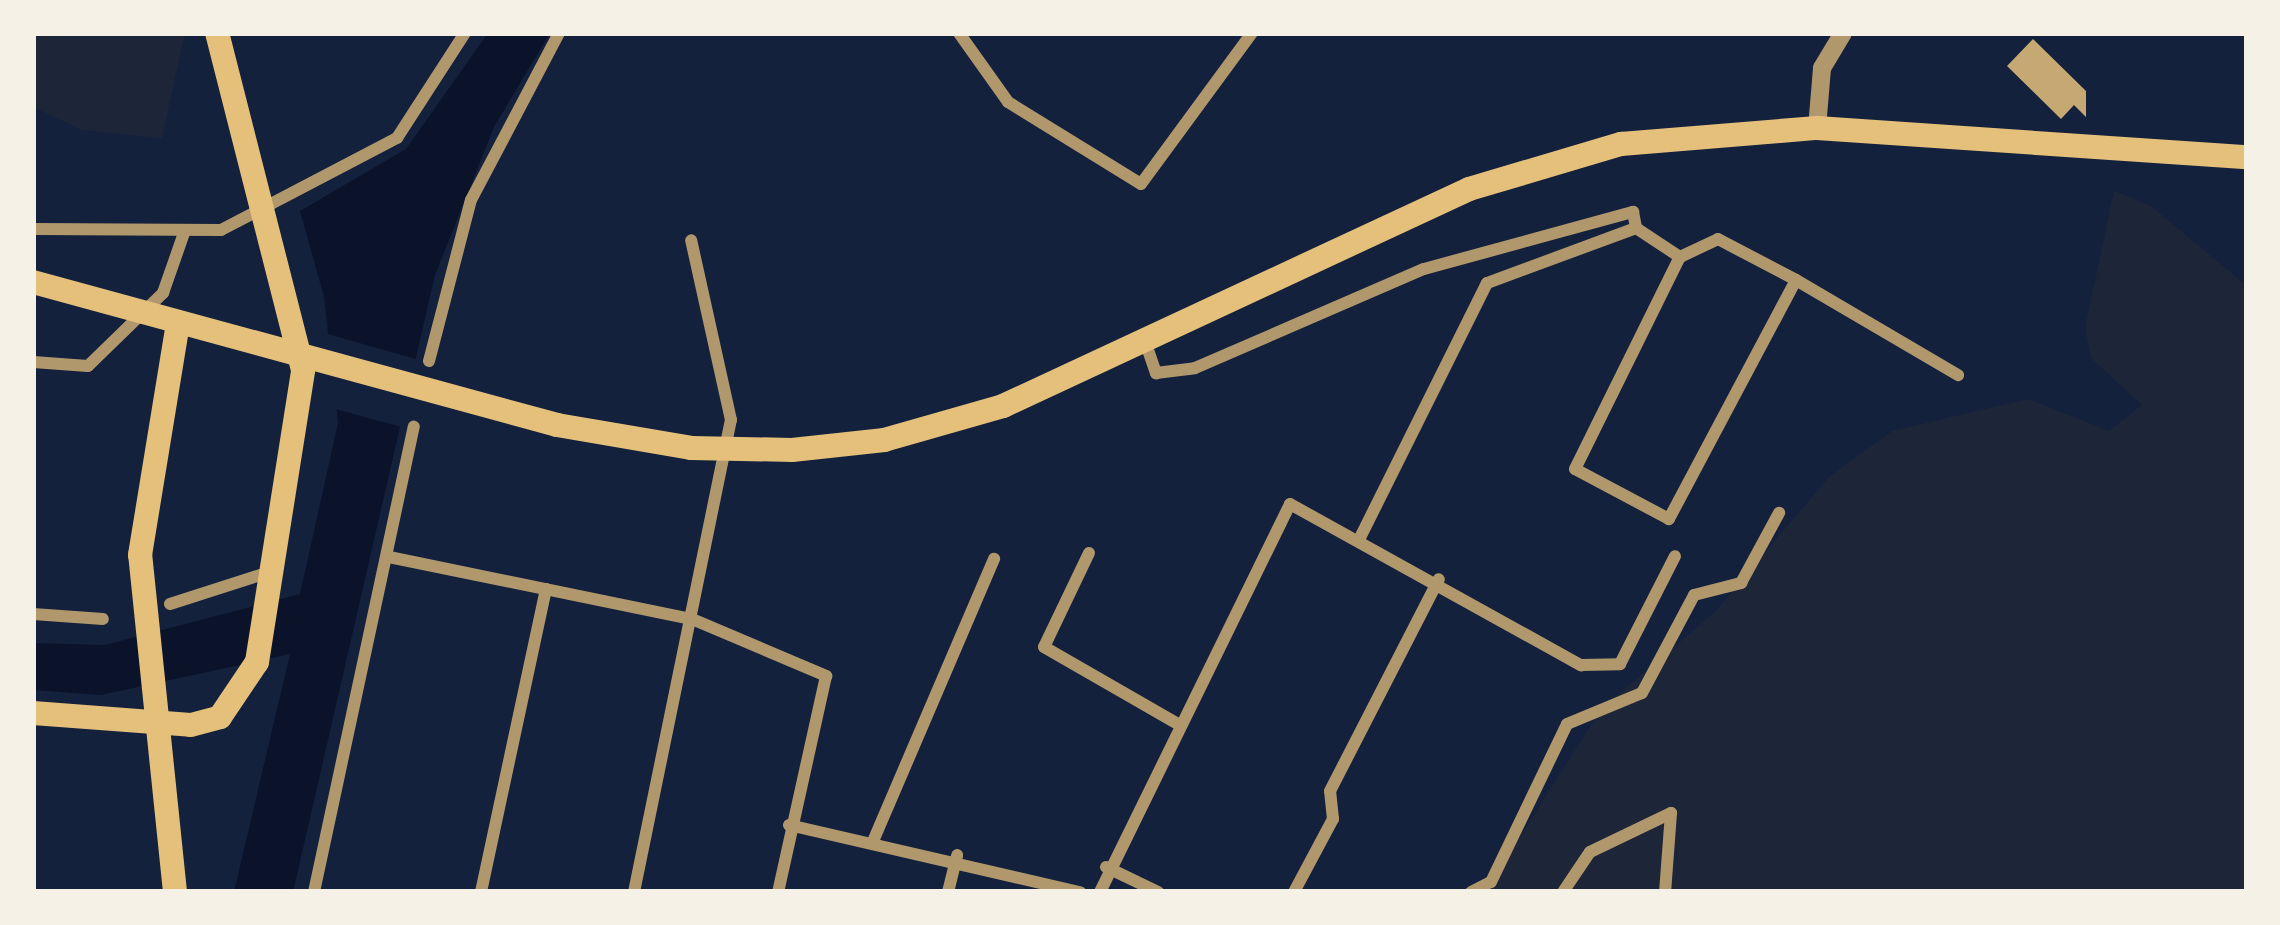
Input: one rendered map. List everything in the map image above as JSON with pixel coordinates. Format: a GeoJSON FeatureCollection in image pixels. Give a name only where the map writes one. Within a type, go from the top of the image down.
{"type":"FeatureCollection","features":[{"type":"Feature","properties":{"kind":"main road"},"geometry":{"type":"LineString","coordinates":[[33,713],[157,725],[220,717],[257,662],[303,370],[265,204],[217,33]]}},
{"type":"Feature","properties":{"kind":"main road"},"geometry":{"type":"LineString","coordinates":[[33,282],[412,389],[726,451],[832,447],[965,419],[1147,347],[1514,174],[1671,134],[1817,128],[2247,157]]}},
{"type":"Feature","properties":{"kind":"main road"},"geometry":{"type":"LineString","coordinates":[[175,892],[140,555],[159,416],[178,323]]}},
{"type":"Feature","properties":{"kind":"street"},"geometry":{"type":"LineString","coordinates":[[33,230],[221,230],[397,138],[465,33]]}},
{"type":"Feature","properties":{"kind":"street"},"geometry":{"type":"LineString","coordinates":[[429,361],[470,200],[559,33]]}},
{"type":"Feature","properties":{"kind":"street"},"geometry":{"type":"LineString","coordinates":[[959,33],[1008,102],[1141,184],[1252,33]]}},
{"type":"Feature","properties":{"kind":"street"},"geometry":{"type":"LineString","coordinates":[[1817,128],[1822,68],[1844,33]]}},
{"type":"Feature","properties":{"kind":"street"},"geometry":{"type":"LineString","coordinates":[[1147,347],[1156,373],[1195,368],[1446,262],[1634,212],[1636,228],[1680,257]]}},
{"type":"Feature","properties":{"kind":"street"},"geometry":{"type":"LineString","coordinates":[[1359,540],[1487,284],[1636,228]]}},
{"type":"Feature","properties":{"kind":"street"},"geometry":{"type":"LineString","coordinates":[[33,362],[88,366],[163,293],[184,233]]}},
{"type":"Feature","properties":{"kind":"street"},"geometry":{"type":"LineString","coordinates":[[1796,280],[1670,519],[1575,469],[1680,257],[1718,239],[1796,280],[1958,375]]}},
{"type":"Feature","properties":{"kind":"street"},"geometry":{"type":"LineString","coordinates":[[634,892],[731,420],[691,240]]}},
{"type":"Feature","properties":{"kind":"street"},"geometry":{"type":"LineString","coordinates":[[314,892],[414,427]]}},
{"type":"Feature","properties":{"kind":"street"},"geometry":{"type":"LineString","coordinates":[[1100,892],[1106,867],[1176,723],[1290,504],[1438,579],[1581,665],[1620,664],[1676,556]]}},
{"type":"Feature","properties":{"kind":"street"},"geometry":{"type":"LineString","coordinates":[[1472,892],[1491,882],[1567,724],[1642,693],[1694,595],[1741,583],[1779,513]]}},
{"type":"Feature","properties":{"kind":"street"},"geometry":{"type":"LineString","coordinates":[[1089,553],[1044,647],[1176,723]]}},
{"type":"Feature","properties":{"kind":"street"},"geometry":{"type":"LineString","coordinates":[[389,557],[692,619],[826,676],[789,825],[778,892]]}},
{"type":"Feature","properties":{"kind":"street"},"geometry":{"type":"LineString","coordinates":[[874,839],[994,559]]}},
{"type":"Feature","properties":{"kind":"street"},"geometry":{"type":"LineString","coordinates":[[1294,892],[1333,819],[1330,791],[1438,579]]}},
{"type":"Feature","properties":{"kind":"street"},"geometry":{"type":"LineString","coordinates":[[170,604],[272,583]]}},
{"type":"Feature","properties":{"kind":"street"},"geometry":{"type":"LineString","coordinates":[[481,892],[546,589]]}},
{"type":"Feature","properties":{"kind":"street"},"geometry":{"type":"LineString","coordinates":[[33,614],[103,619]]}},
{"type":"Feature","properties":{"kind":"street"},"geometry":{"type":"LineString","coordinates":[[1563,892],[1590,852],[1671,813],[1665,892]]}},
{"type":"Feature","properties":{"kind":"street"},"geometry":{"type":"LineString","coordinates":[[789,825],[957,856],[1080,892]]}},
{"type":"Feature","properties":{"kind":"street"},"geometry":{"type":"LineString","coordinates":[[948,892],[957,856]]}},
{"type":"Feature","properties":{"kind":"street"},"geometry":{"type":"LineString","coordinates":[[1106,867],[1158,892]]}},
{"type":"Feature","properties":{"kind":"shaded area"},"geometry":{"type":"Polygon","coordinates":[[[33,33],[185,33],[162,138],[82,130],[33,107],[33,33]]]}},
{"type":"Feature","properties":{"kind":"shaded area"},"geometry":{"type":"Polygon","coordinates":[[[488,33],[550,33],[494,127],[435,275],[293,892],[234,892],[290,654],[101,695],[33,690],[33,643],[105,645],[300,594],[338,423],[324,297],[300,211],[406,149],[488,33]]]}},
{"type":"Feature","properties":{"kind":"shaded area"},"geometry":{"type":"Polygon","coordinates":[[[2114,191],[2151,206],[2247,286],[2247,892],[1485,892],[1601,709],[1714,613],[1829,477],[1892,431],[2028,399],[2109,431],[2142,405],[2091,358],[2085,328],[2114,191]]]}},
{"type":"Feature","properties":{"kind":"pier"},"geometry":{"type":"Polygon","coordinates":[[[324,333],[419,360],[401,427],[332,408],[324,333]]]}},
{"type":"Feature","properties":{"kind":"building"},"geometry":{"type":"Polygon","coordinates":[[[2033,39],[2086,91],[2086,117],[2074,105],[2061,119],[2007,66],[2033,39]]]}}]}
